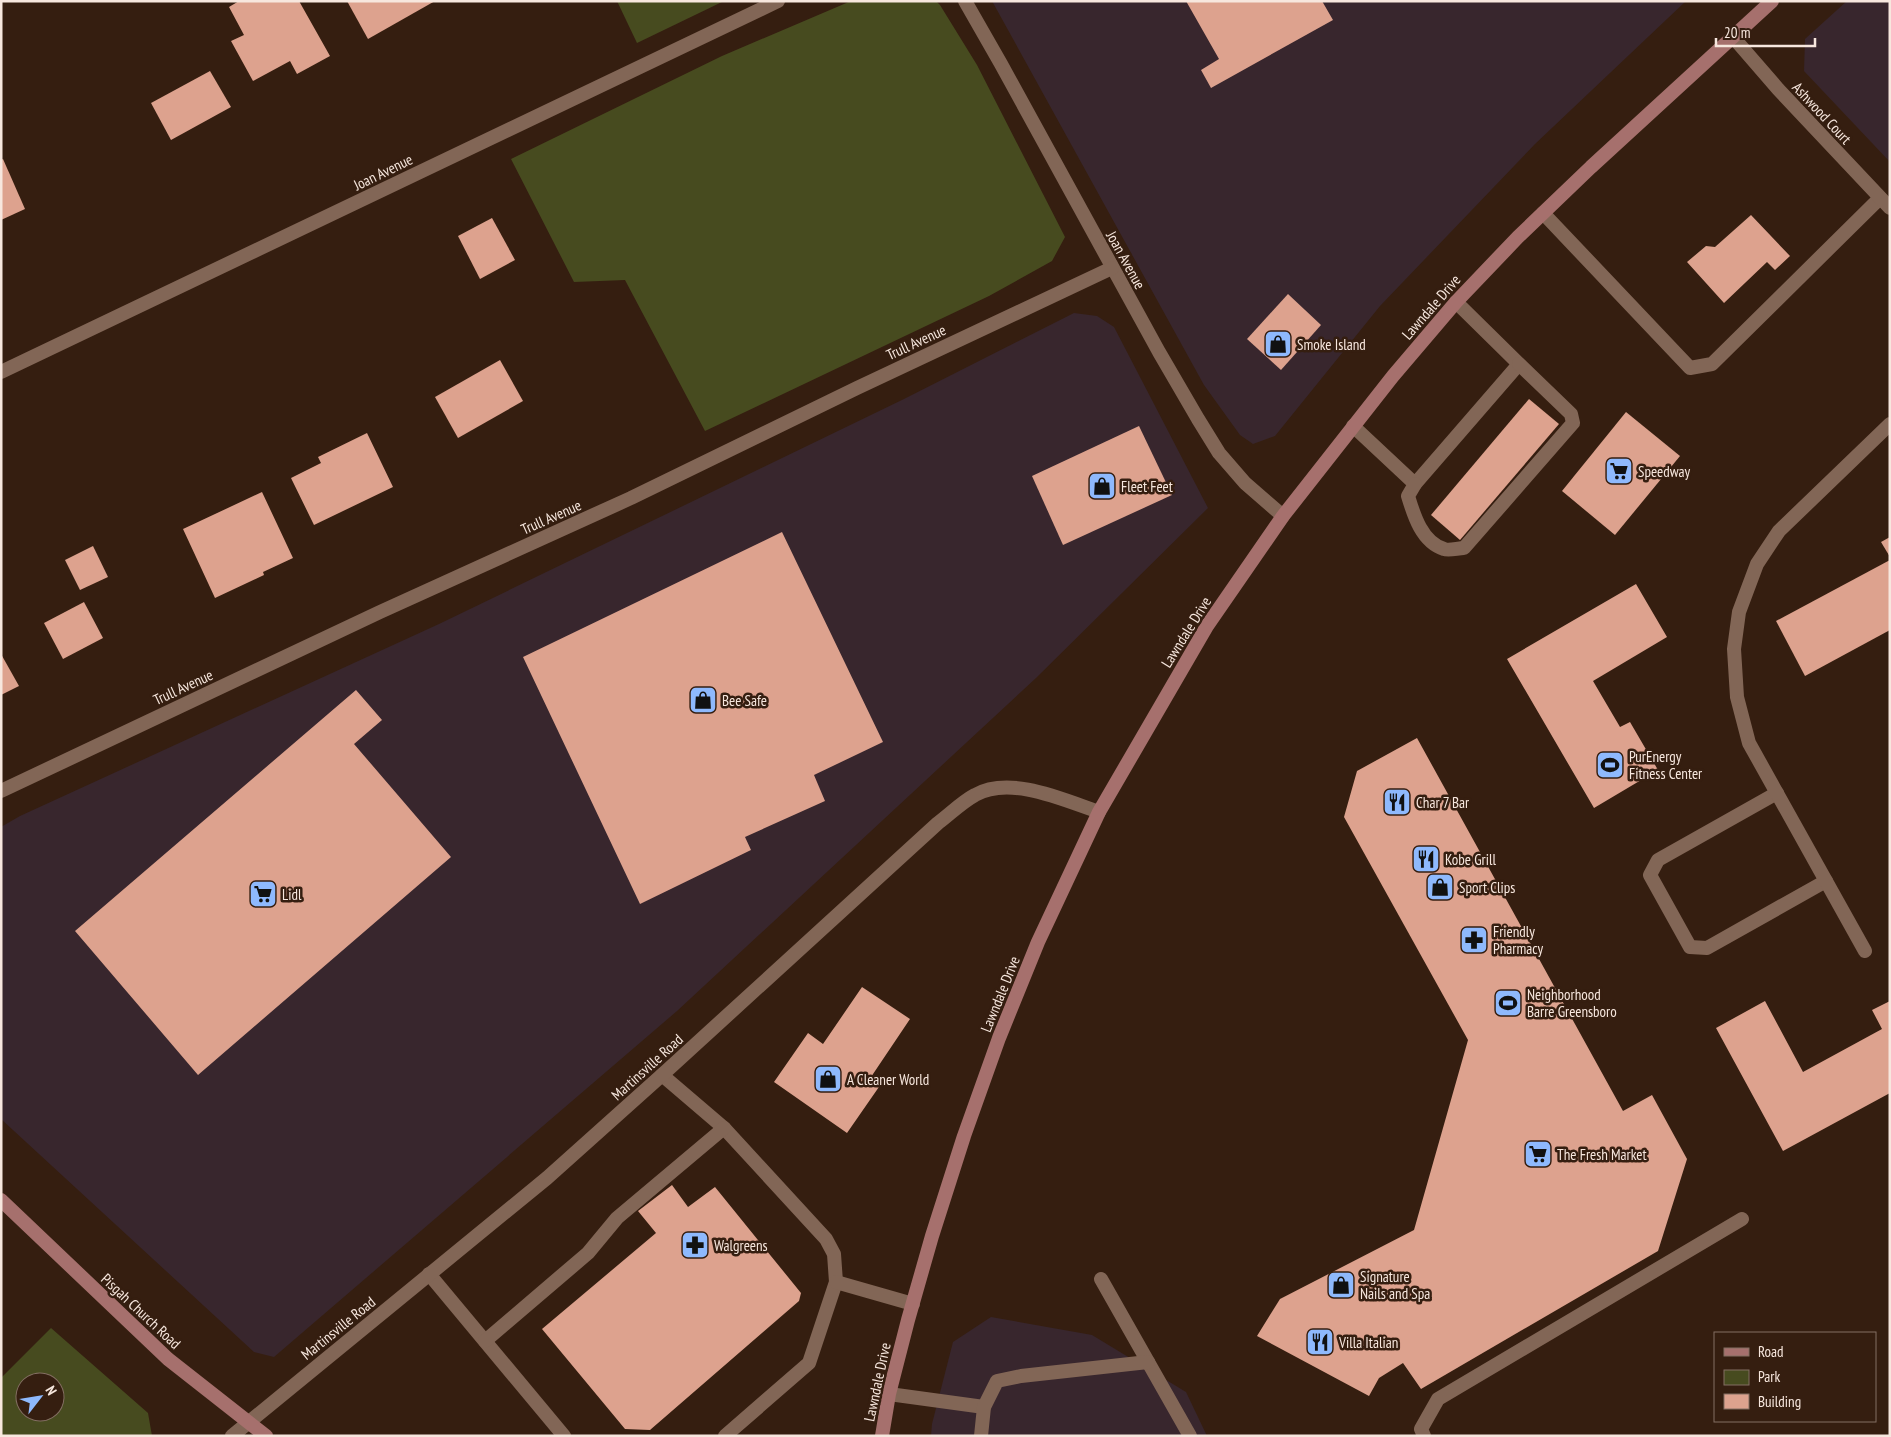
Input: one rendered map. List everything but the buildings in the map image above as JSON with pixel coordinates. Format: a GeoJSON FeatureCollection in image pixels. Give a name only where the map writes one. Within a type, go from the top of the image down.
{"type":"FeatureCollection","features":[{"type":"Feature","properties":{"kind":"main road","name":"Lawndale Drive"},"geometry":{"type":"LineString","coordinates":[[882,1436],[889,1394],[913,1304],[964,1136],[999,1038],[1038,942],[1099,812],[1206,626],[1283,516],[1393,376],[1456,302],[1542,213],[1772,1]]}},
{"type":"Feature","properties":{"kind":"main road","name":"Pisgah Church Road"},"geometry":{"type":"LineString","coordinates":[[1,1200],[168,1358],[266,1436]]}},
{"type":"Feature","properties":{"kind":"street","name":"Joan Avenue"},"geometry":{"type":"LineString","coordinates":[[1,372],[778,1]]}},
{"type":"Feature","properties":{"kind":"street","name":"Joan Avenue"},"geometry":{"type":"LineString","coordinates":[[965,1],[1159,352],[1219,452],[1245,483],[1283,516]]}},
{"type":"Feature","properties":{"kind":"street","name":"Ashwood Court"},"geometry":{"type":"LineString","coordinates":[[1733,37],[1784,95],[1885,203]]}},
{"type":"Feature","properties":{"kind":"street"},"geometry":{"type":"LineString","coordinates":[[1542,213],[1690,368],[1712,364],[1885,203]]}},
{"type":"Feature","properties":{"kind":"street","name":"Trull Avenue"},"geometry":{"type":"LineString","coordinates":[[1,791],[380,612],[631,498],[857,388],[1112,268]]}},
{"type":"Feature","properties":{"kind":"street"},"geometry":{"type":"LineString","coordinates":[[1456,302],[1571,414],[1574,423],[1464,548],[1445,550],[1430,540],[1415,520],[1408,496],[1415,484],[1519,364]]}},
{"type":"Feature","properties":{"kind":"street"},"geometry":{"type":"LineString","coordinates":[[1865,951],[1749,743],[1736,697],[1734,649],[1739,612],[1757,564],[1779,532],[1890,424]]}},
{"type":"Feature","properties":{"kind":"street"},"geometry":{"type":"LineString","coordinates":[[1353,426],[1415,484]]}},
{"type":"Feature","properties":{"kind":"street","name":"Martinsville Road"},"geometry":{"type":"LineString","coordinates":[[232,1436],[547,1178],[938,823],[976,794],[1003,786],[1044,794],[1099,812]]}},
{"type":"Feature","properties":{"kind":"street"},"geometry":{"type":"LineString","coordinates":[[1777,794],[1658,860],[1650,875],[1690,947],[1707,948],[1826,881]]}},
{"type":"Feature","properties":{"kind":"street"},"geometry":{"type":"LineString","coordinates":[[662,1075],[724,1128],[826,1238],[834,1254],[836,1282],[809,1363],[724,1436]]}},
{"type":"Feature","properties":{"kind":"street"},"geometry":{"type":"LineString","coordinates":[[485,1341],[588,1253],[617,1218],[724,1128]]}},
{"type":"Feature","properties":{"kind":"street"},"geometry":{"type":"LineString","coordinates":[[1424,1436],[1421,1430],[1438,1400],[1742,1219]]}},
{"type":"Feature","properties":{"kind":"street"},"geometry":{"type":"LineString","coordinates":[[429,1274],[564,1436]]}},
{"type":"Feature","properties":{"kind":"street"},"geometry":{"type":"LineString","coordinates":[[1101,1279],[1190,1436]]}},
{"type":"Feature","properties":{"kind":"street"},"geometry":{"type":"LineString","coordinates":[[836,1282],[913,1304]]}},
{"type":"Feature","properties":{"kind":"street"},"geometry":{"type":"LineString","coordinates":[[981,1436],[984,1407],[997,1381],[1021,1376],[1148,1362]]}},
{"type":"Feature","properties":{"kind":"street"},"geometry":{"type":"LineString","coordinates":[[889,1394],[984,1407]]}},
{"type":"Feature","properties":{"kind":"shaded area"},"geometry":{"type":"Polygon","coordinates":[[[992,1],[1686,1],[1535,144],[1380,306],[1275,436],[1253,444],[1240,435],[1204,385],[992,1]]]}},
{"type":"Feature","properties":{"kind":"shaded area"},"geometry":{"type":"Polygon","coordinates":[[[1847,1],[1890,1],[1890,162],[1804,71],[1805,39],[1847,1]]]}},
{"type":"Feature","properties":{"kind":"shaded area"},"geometry":{"type":"Polygon","coordinates":[[[1074,313],[1097,316],[1114,327],[1208,508],[1036,678],[677,1011],[274,1357],[254,1352],[1,1119],[1,827],[20,816],[439,624],[904,399],[1074,313]]]}},
{"type":"Feature","properties":{"kind":"shaded area"},"geometry":{"type":"Polygon","coordinates":[[[991,1317],[1092,1335],[1186,1392],[1207,1436],[931,1436],[932,1424],[953,1342],[991,1317]]]}},
{"type":"Feature","properties":{"kind":"green space"},"geometry":{"type":"Polygon","coordinates":[[[617,1],[724,1],[637,43],[617,1]]]}},
{"type":"Feature","properties":{"kind":"green space"},"geometry":{"type":"Polygon","coordinates":[[[851,1],[936,1],[940,5],[977,65],[1065,237],[1052,261],[989,296],[705,431],[625,280],[574,282],[511,159],[722,56],[851,1]]]}},
{"type":"Feature","properties":{"kind":"green space"},"geometry":{"type":"Polygon","coordinates":[[[51,1328],[148,1413],[152,1436],[1,1436],[1,1378],[51,1328]]]}},
{"type":"Feature","properties":{"kind":"place","name":"Smoke Island"},"geometry":{"type":"Point","coordinates":[1278,344]}},
{"type":"Feature","properties":{"kind":"place","name":"Speedway"},"geometry":{"type":"Point","coordinates":[1619,471]}},
{"type":"Feature","properties":{"kind":"place","name":"Fleet Feet"},"geometry":{"type":"Point","coordinates":[1102,486]}},
{"type":"Feature","properties":{"kind":"place","name":"Bee Safe"},"geometry":{"type":"Point","coordinates":[703,700]}},
{"type":"Feature","properties":{"kind":"place","name":"PurEnergy Fitness Center"},"geometry":{"type":"Point","coordinates":[1610,765]}},
{"type":"Feature","properties":{"kind":"place","name":"Char 7 Bar"},"geometry":{"type":"Point","coordinates":[1397,802]}},
{"type":"Feature","properties":{"kind":"place","name":"Kobe Grill"},"geometry":{"type":"Point","coordinates":[1426,859]}},
{"type":"Feature","properties":{"kind":"place","name":"Sport Clips"},"geometry":{"type":"Point","coordinates":[1440,887]}},
{"type":"Feature","properties":{"kind":"place","name":"Lidl"},"geometry":{"type":"Point","coordinates":[263,894]}},
{"type":"Feature","properties":{"kind":"place","name":"Friendly Pharmacy"},"geometry":{"type":"Point","coordinates":[1474,940]}},
{"type":"Feature","properties":{"kind":"place","name":"Neighborhood Barre Greensboro"},"geometry":{"type":"Point","coordinates":[1508,1003]}},
{"type":"Feature","properties":{"kind":"place","name":"A Cleaner World"},"geometry":{"type":"Point","coordinates":[828,1079]}},
{"type":"Feature","properties":{"kind":"place","name":"The Fresh Market"},"geometry":{"type":"Point","coordinates":[1538,1154]}},
{"type":"Feature","properties":{"kind":"place","name":"Walgreens"},"geometry":{"type":"Point","coordinates":[695,1245]}},
{"type":"Feature","properties":{"kind":"place","name":"Signature Nails and Spa"},"geometry":{"type":"Point","coordinates":[1341,1285]}},
{"type":"Feature","properties":{"kind":"place","name":"Villa Italian"},"geometry":{"type":"Point","coordinates":[1320,1342]}}]}
